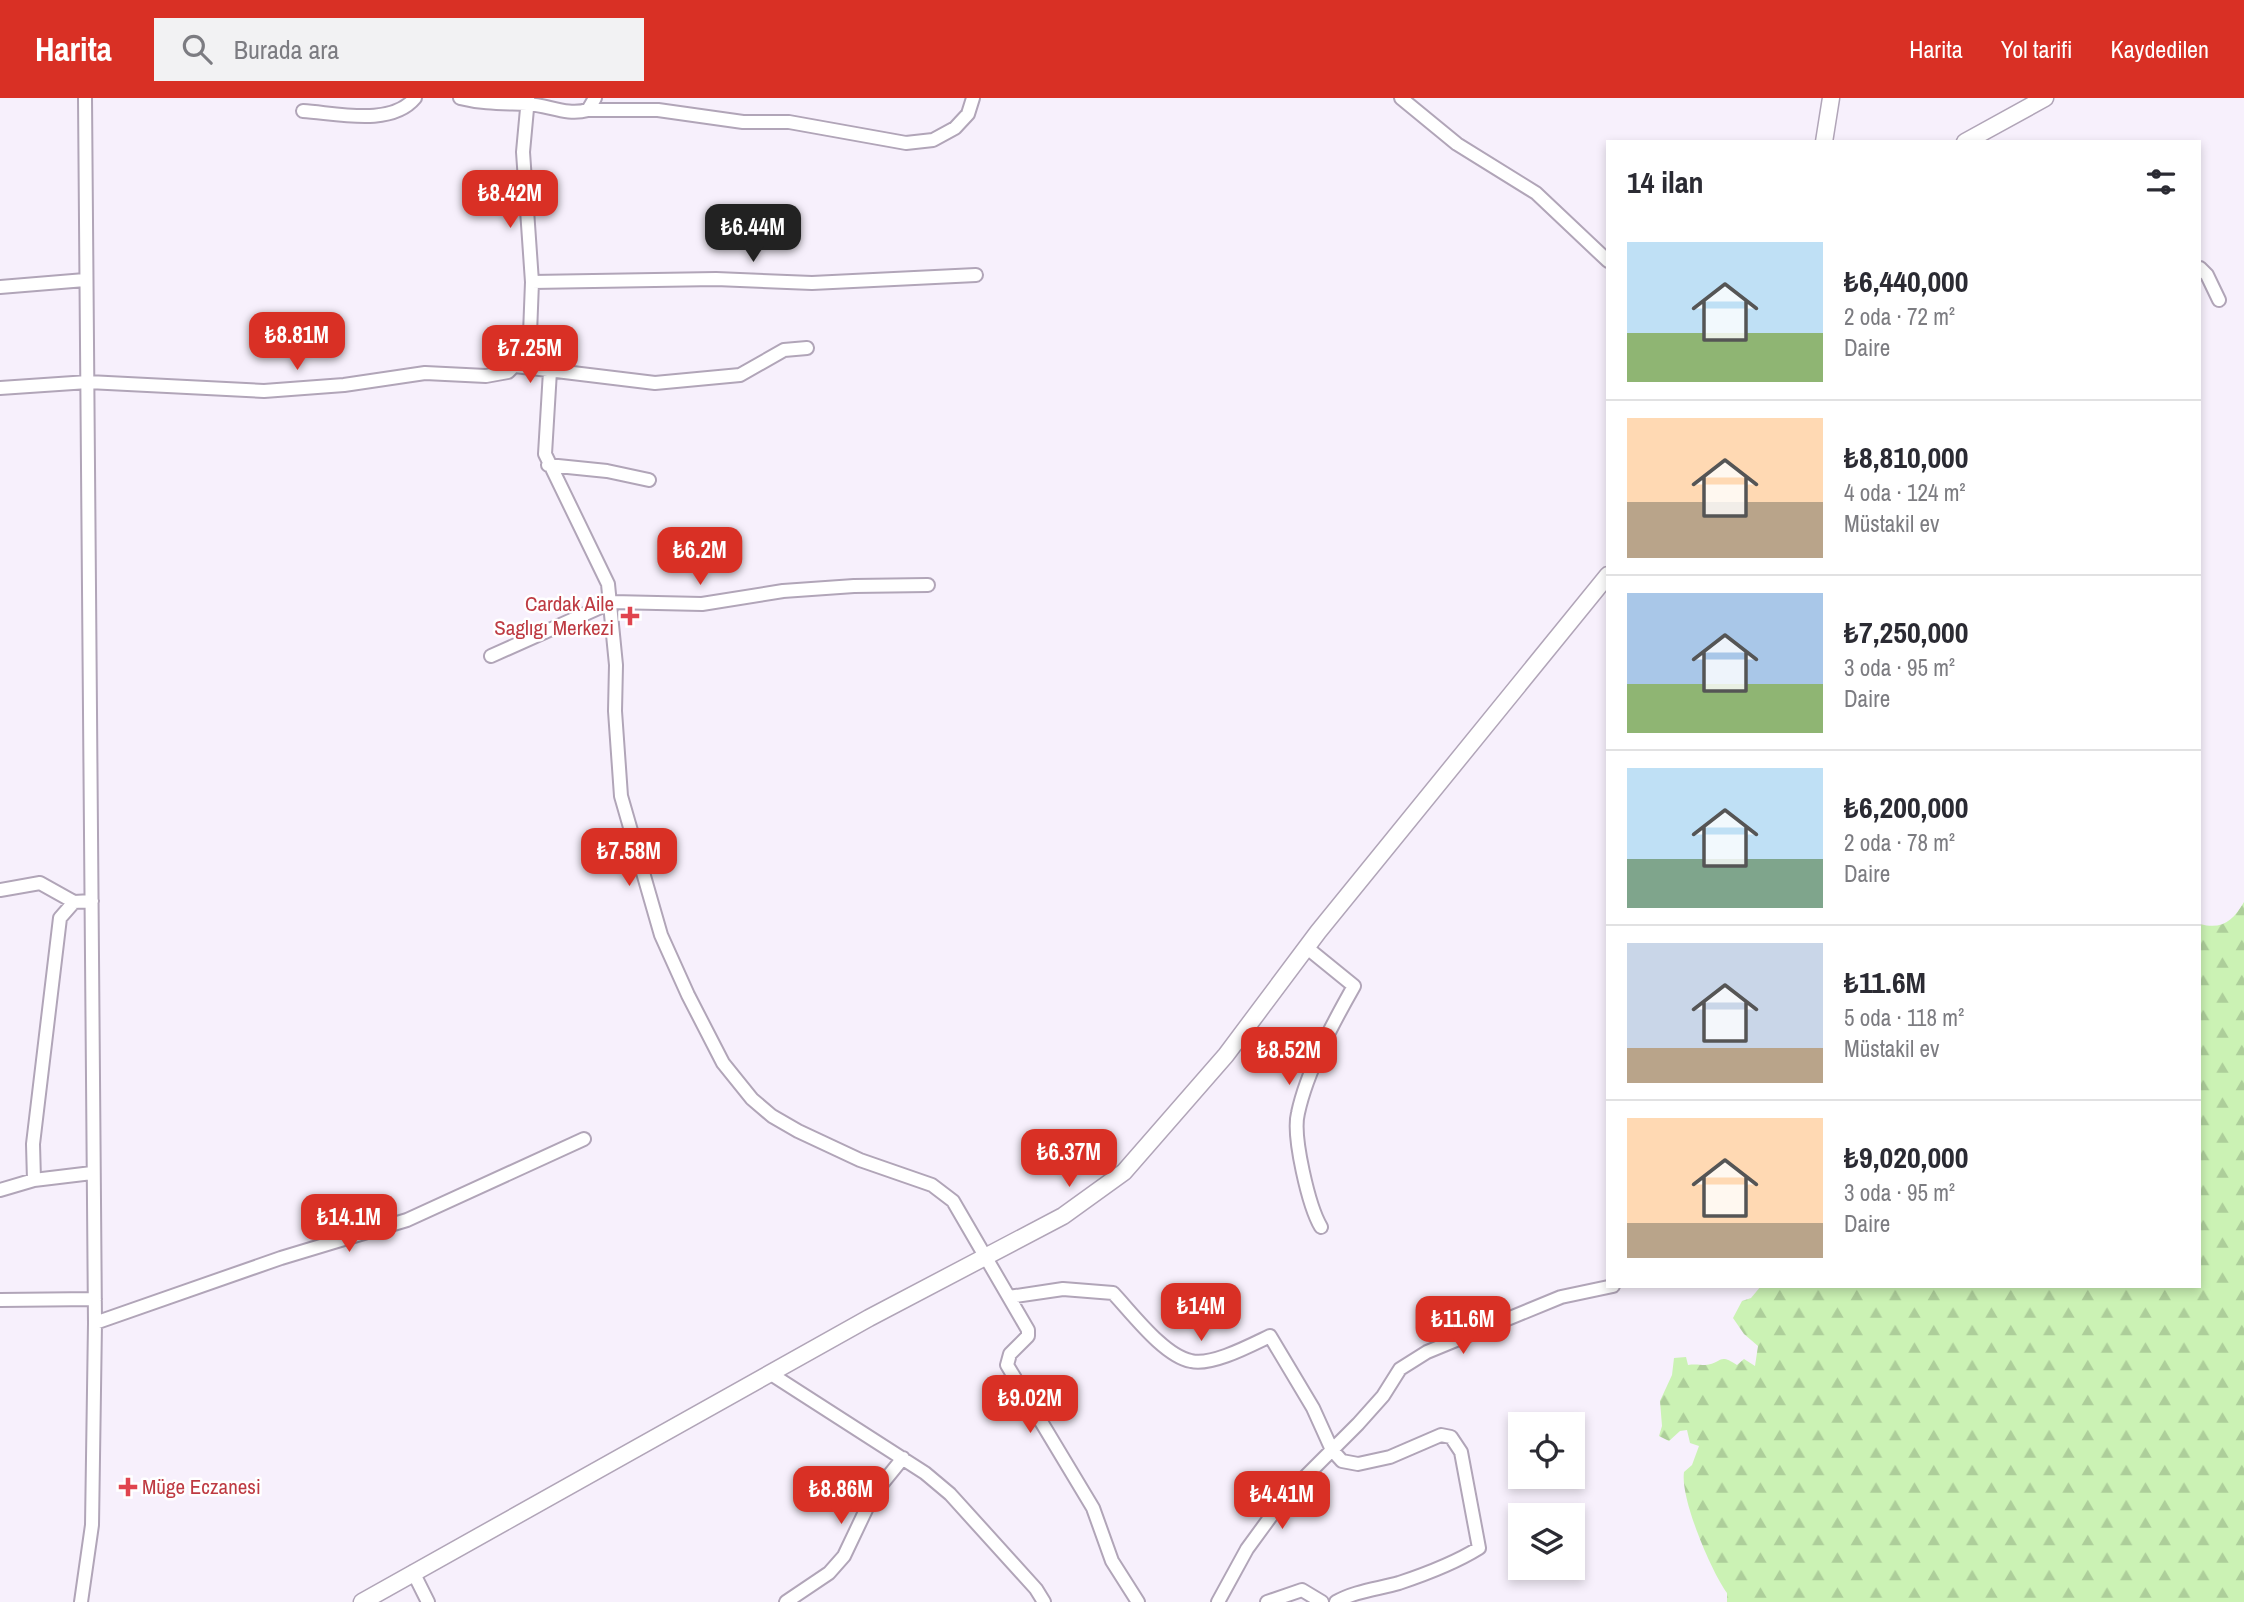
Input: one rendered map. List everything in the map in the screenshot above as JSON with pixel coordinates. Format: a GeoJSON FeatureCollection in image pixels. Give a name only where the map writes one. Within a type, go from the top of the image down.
{"type":"FeatureCollection","features":[{"type":"Feature","properties":{"kind":"main road"},"geometry":{"type":"LineString","coordinates":[[1824,140],[1830,98]]}},
{"type":"Feature","properties":{"kind":"main road"},"geometry":{"type":"LineString","coordinates":[[1969,140],[2045,98]]}},
{"type":"Feature","properties":{"kind":"main road"},"geometry":{"type":"LineString","coordinates":[[362,1602],[986,1255],[1063,1216],[1124,1172],[1226,1055],[1306,947],[1606,577]]}},
{"type":"Feature","properties":{"kind":"street"},"geometry":{"type":"LineString","coordinates":[[81,1602],[92,1525],[95,1323],[85,98]]}},
{"type":"Feature","properties":{"kind":"street"},"geometry":{"type":"LineString","coordinates":[[303,111],[374,116],[401,111],[415,98]]}},
{"type":"Feature","properties":{"kind":"street"},"geometry":{"type":"LineString","coordinates":[[460,98],[487,104],[529,101],[574,114],[588,110],[658,110],[743,122],[789,122],[906,143],[933,140],[955,128],[968,114],[973,98]]}},
{"type":"Feature","properties":{"kind":"street"},"geometry":{"type":"LineString","coordinates":[[588,110],[595,98]]}},
{"type":"Feature","properties":{"kind":"street"},"geometry":{"type":"LineString","coordinates":[[1401,98],[1457,144],[1536,193],[1606,259]]}},
{"type":"Feature","properties":{"kind":"street"},"geometry":{"type":"LineString","coordinates":[[0,388],[88,382],[264,391],[344,385],[425,373],[495,376],[508,372],[527,347],[530,334],[532,282],[523,152],[529,101]]}},
{"type":"Feature","properties":{"kind":"street"},"geometry":{"type":"LineString","coordinates":[[2201,269],[2207,275],[2219,300]]}},
{"type":"Feature","properties":{"kind":"street"},"geometry":{"type":"LineString","coordinates":[[532,282],[716,279],[824,283],[976,275]]}},
{"type":"Feature","properties":{"kind":"street"},"geometry":{"type":"LineString","coordinates":[[0,287],[85,280]]}},
{"type":"Feature","properties":{"kind":"street"},"geometry":{"type":"LineString","coordinates":[[515,366],[636,382],[680,381],[740,375],[784,350],[807,348]]}},
{"type":"Feature","properties":{"kind":"street"},"geometry":{"type":"LineString","coordinates":[[550,371],[545,454],[608,584],[612,602],[617,755],[627,824],[661,935],[723,1063],[752,1100],[798,1131],[860,1160],[942,1190],[964,1215],[1028,1336],[1010,1354],[1007,1365],[1093,1508],[1112,1561],[1138,1602]]}},
{"type":"Feature","properties":{"kind":"street"},"geometry":{"type":"LineString","coordinates":[[548,465],[607,471],[649,480]]}},
{"type":"Feature","properties":{"kind":"street"},"geometry":{"type":"LineString","coordinates":[[491,656],[612,602],[702,604],[807,590],[928,585]]}},
{"type":"Feature","properties":{"kind":"street"},"geometry":{"type":"LineString","coordinates":[[0,890],[40,883],[74,902],[92,901]]}},
{"type":"Feature","properties":{"kind":"street"},"geometry":{"type":"LineString","coordinates":[[34,1180],[33,1144],[60,918],[74,902]]}},
{"type":"Feature","properties":{"kind":"street"},"geometry":{"type":"LineString","coordinates":[[1306,947],[1354,986],[1328,1034],[1297,1115],[1300,1158],[1313,1214],[1321,1227]]}},
{"type":"Feature","properties":{"kind":"street"},"geometry":{"type":"LineString","coordinates":[[95,1323],[281,1258],[407,1220],[584,1139]]}},
{"type":"Feature","properties":{"kind":"street"},"geometry":{"type":"LineString","coordinates":[[0,1190],[34,1180],[92,1173]]}},
{"type":"Feature","properties":{"kind":"street"},"geometry":{"type":"LineString","coordinates":[[1218,1602],[1247,1549],[1285,1497],[1383,1396],[1400,1369],[1427,1352],[1561,1297],[1606,1287]]}},
{"type":"Feature","properties":{"kind":"street"},"geometry":{"type":"LineString","coordinates":[[1009,1297],[1063,1289],[1113,1293],[1168,1350],[1193,1362],[1238,1352],[1270,1336],[1313,1408],[1332,1450],[1342,1461],[1358,1464],[1390,1457],[1441,1436],[1451,1437],[1461,1452],[1479,1548],[1465,1557],[1399,1582],[1336,1602]]}},
{"type":"Feature","properties":{"kind":"street"},"geometry":{"type":"LineString","coordinates":[[0,1300],[95,1299]]}},
{"type":"Feature","properties":{"kind":"street"},"geometry":{"type":"LineString","coordinates":[[771,1374],[903,1458],[950,1494],[1036,1589],[1044,1602]]}},
{"type":"Feature","properties":{"kind":"street"},"geometry":{"type":"LineString","coordinates":[[786,1602],[829,1573],[844,1556],[873,1495],[903,1458]]}},
{"type":"Feature","properties":{"kind":"street"},"geometry":{"type":"LineString","coordinates":[[413,1572],[428,1602]]}},
{"type":"Feature","properties":{"kind":"street"},"geometry":{"type":"LineString","coordinates":[[1267,1602],[1302,1590],[1322,1602]]}},
{"type":"Feature","properties":{"kind":"green space"},"geometry":{"type":"Polygon","coordinates":[[[2244,902],[2244,1602],[1727,1602],[1727,1593],[1698,1534],[1684,1484],[1684,1472],[1692,1465],[1699,1446],[1690,1443],[1687,1430],[1680,1431],[1669,1441],[1659,1436],[1662,1426],[1660,1401],[1672,1375],[1674,1358],[1686,1357],[1688,1365],[1705,1365],[1726,1359],[1737,1365],[1744,1359],[1755,1366],[1758,1346],[1744,1334],[1733,1318],[1742,1301],[1751,1298],[1759,1288],[2201,1288],[2201,924],[2221,925],[2236,914],[2244,902]]]}},
{"type":"Feature","properties":{"kind":"place","name":"Cardak Aile Saglıgı Merkezi"},"geometry":{"type":"Point","coordinates":[630,616]}},
{"type":"Feature","properties":{"kind":"place","name":"Müge Eczanesi"},"geometry":{"type":"Point","coordinates":[128,1487]}}]}
